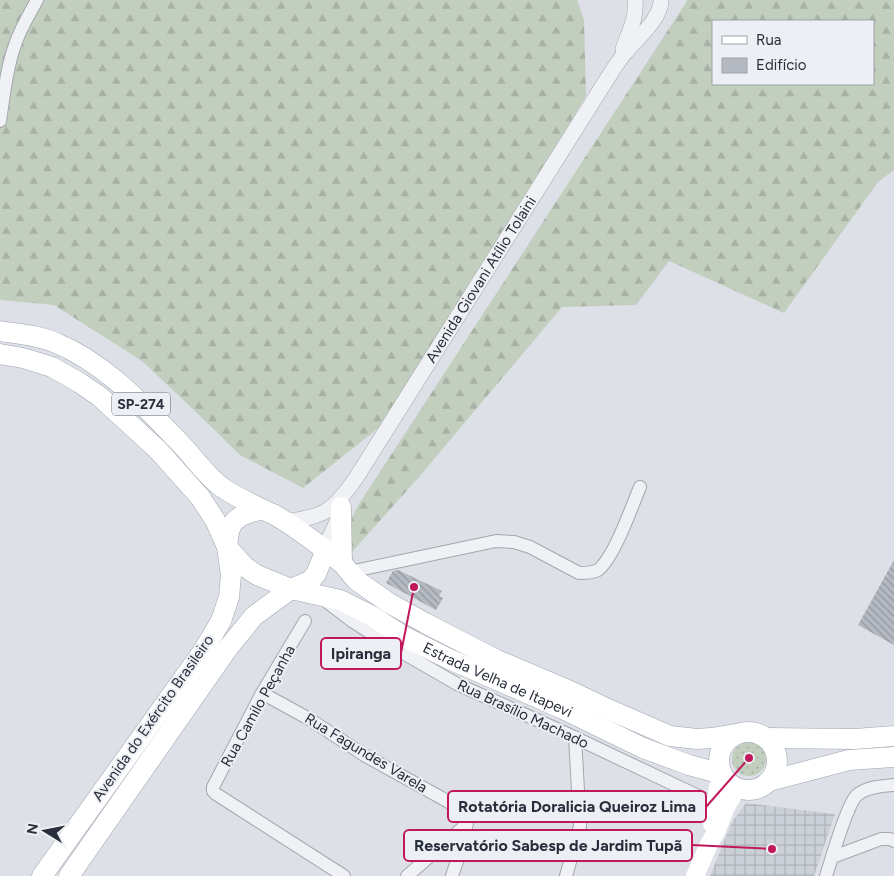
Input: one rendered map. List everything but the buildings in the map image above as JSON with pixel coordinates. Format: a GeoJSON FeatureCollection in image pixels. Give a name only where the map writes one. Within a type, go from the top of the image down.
{"type":"FeatureCollection","features":[{"type":"Feature","properties":{"kind":"main road","name":"Estrada Velha de Itapevi"},"geometry":{"type":"LineString","coordinates":[[0,331],[54,342],[73,350],[98,366],[118,382],[180,443],[210,478],[224,489],[306,534],[323,553],[345,568],[356,580],[389,603],[425,624],[497,660],[570,690],[670,736],[697,739],[736,734]]}},
{"type":"Feature","properties":{"kind":"main road","name":"Estrada Velha de Itapevi"},"geometry":{"type":"LineString","coordinates":[[0,354],[23,358],[52,368],[99,396],[158,450],[200,497],[215,520],[227,547],[245,567],[257,575],[291,589],[340,600],[372,616],[403,636],[449,659],[563,709],[643,748],[728,780]]}},
{"type":"Feature","properties":{"kind":"main road"},"geometry":{"type":"LineString","coordinates":[[344,499],[345,568]]}},
{"type":"Feature","properties":{"kind":"main road"},"geometry":{"type":"LineString","coordinates":[[227,547],[229,529],[235,520],[250,512],[264,510]]}},
{"type":"Feature","properties":{"kind":"main road","name":"Avenida do Exército Brasileiro"},"geometry":{"type":"LineString","coordinates":[[42,876],[202,651],[221,621],[229,597],[231,575],[227,547]]}},
{"type":"Feature","properties":{"kind":"main road"},"geometry":{"type":"LineString","coordinates":[[291,589],[310,581],[316,574],[323,553]]}},
{"type":"Feature","properties":{"kind":"main road","name":"Avenida do Exército Brasileiro"},"geometry":{"type":"LineString","coordinates":[[69,876],[228,648],[254,616],[291,589]]}},
{"type":"Feature","properties":{"kind":"main road"},"geometry":{"type":"LineString","coordinates":[[774,780],[777,758],[772,744],[766,738],[760,734],[744,732],[736,734],[725,743],[721,749],[719,766],[728,780],[745,790],[754,789],[774,780],[849,760],[894,757]]}},
{"type":"Feature","properties":{"kind":"main road"},"geometry":{"type":"LineString","coordinates":[[766,738],[838,739],[894,736]]}},
{"type":"Feature","properties":{"kind":"main road"},"geometry":{"type":"LineString","coordinates":[[709,844],[718,787],[728,780]]}},
{"type":"Feature","properties":{"kind":"main road"},"geometry":{"type":"LineString","coordinates":[[695,876],[709,844],[728,780]]}},
{"type":"Feature","properties":{"kind":"street"},"geometry":{"type":"LineString","coordinates":[[0,121],[9,64],[14,46],[37,0]]}},
{"type":"Feature","properties":{"kind":"street","name":"Avenida Giovani Atílio Tolaini"},"geometry":{"type":"LineString","coordinates":[[614,68],[634,23],[635,0]]}},
{"type":"Feature","properties":{"kind":"street","name":"Avenida Giovani Atílio Tolaini"},"geometry":{"type":"LineString","coordinates":[[344,499],[614,68],[656,16],[661,4],[660,0]]}},
{"type":"Feature","properties":{"kind":"street"},"geometry":{"type":"LineString","coordinates":[[345,568],[496,541],[514,542],[530,547],[579,573],[587,574],[597,570],[611,553],[640,487]]}},
{"type":"Feature","properties":{"kind":"street"},"geometry":{"type":"LineString","coordinates":[[287,522],[313,517],[327,511],[344,499]]}},
{"type":"Feature","properties":{"kind":"street"},"geometry":{"type":"LineString","coordinates":[[323,553],[336,524],[344,499]]}},
{"type":"Feature","properties":{"kind":"street","name":"Rua Brasílio Machado"},"geometry":{"type":"LineString","coordinates":[[314,595],[330,603],[352,621],[391,646],[457,684],[714,804]]}},
{"type":"Feature","properties":{"kind":"street","name":"Rua Camilo Peçanha"},"geometry":{"type":"LineString","coordinates":[[305,621],[262,693],[213,787],[213,791],[344,876]]}},
{"type":"Feature","properties":{"kind":"street","name":"Rua Fagundes Varela"},"geometry":{"type":"LineString","coordinates":[[262,693],[311,720],[364,755],[450,802],[464,816],[467,824]]}},
{"type":"Feature","properties":{"kind":"street"},"geometry":{"type":"LineString","coordinates":[[566,876],[580,826],[576,738]]}},
{"type":"Feature","properties":{"kind":"street"},"geometry":{"type":"LineString","coordinates":[[826,876],[855,796],[864,790],[894,785]]}},
{"type":"Feature","properties":{"kind":"street"},"geometry":{"type":"LineString","coordinates":[[407,876],[467,824]]}},
{"type":"Feature","properties":{"kind":"street"},"geometry":{"type":"LineString","coordinates":[[452,876],[467,824]]}},
{"type":"Feature","properties":{"kind":"street"},"geometry":{"type":"LineString","coordinates":[[833,857],[881,839],[894,841]]}},
{"type":"Feature","properties":{"kind":"shaded area"},"geometry":{"type":"Polygon","coordinates":[[[746,803],[835,814],[814,876],[710,876],[732,822],[746,803]]]}},
{"type":"Feature","properties":{"kind":"green space"},"geometry":{"type":"Polygon","coordinates":[[[0,0],[577,0],[584,20],[586,96],[477,276],[381,426],[303,488],[240,455],[142,361],[54,305],[0,300],[0,0]]]}},
{"type":"Feature","properties":{"kind":"green space"},"geometry":{"type":"Polygon","coordinates":[[[686,0],[894,0],[894,170],[878,182],[784,313],[669,261],[636,305],[562,307],[419,477],[351,553],[350,521],[359,504],[686,0]]]}},
{"type":"Feature","properties":{"kind":"green space"},"geometry":{"type":"Polygon","coordinates":[[[749,742],[756,743],[761,747],[765,752],[765,766],[761,771],[756,775],[749,776],[742,775],[737,771],[733,766],[732,759],[733,752],[737,747],[742,743],[749,742]]]}},
{"type":"Feature","properties":{"kind":"place","name":"Ipiranga"},"geometry":{"type":"Point","coordinates":[414,587]}},
{"type":"Feature","properties":{"kind":"place","name":"Rotatória Doralicia Queiroz Lima"},"geometry":{"type":"Point","coordinates":[749,758]}},
{"type":"Feature","properties":{"kind":"place","name":"Reservatório Sabesp de Jardim Tupã"},"geometry":{"type":"Point","coordinates":[772,849]}}]}
